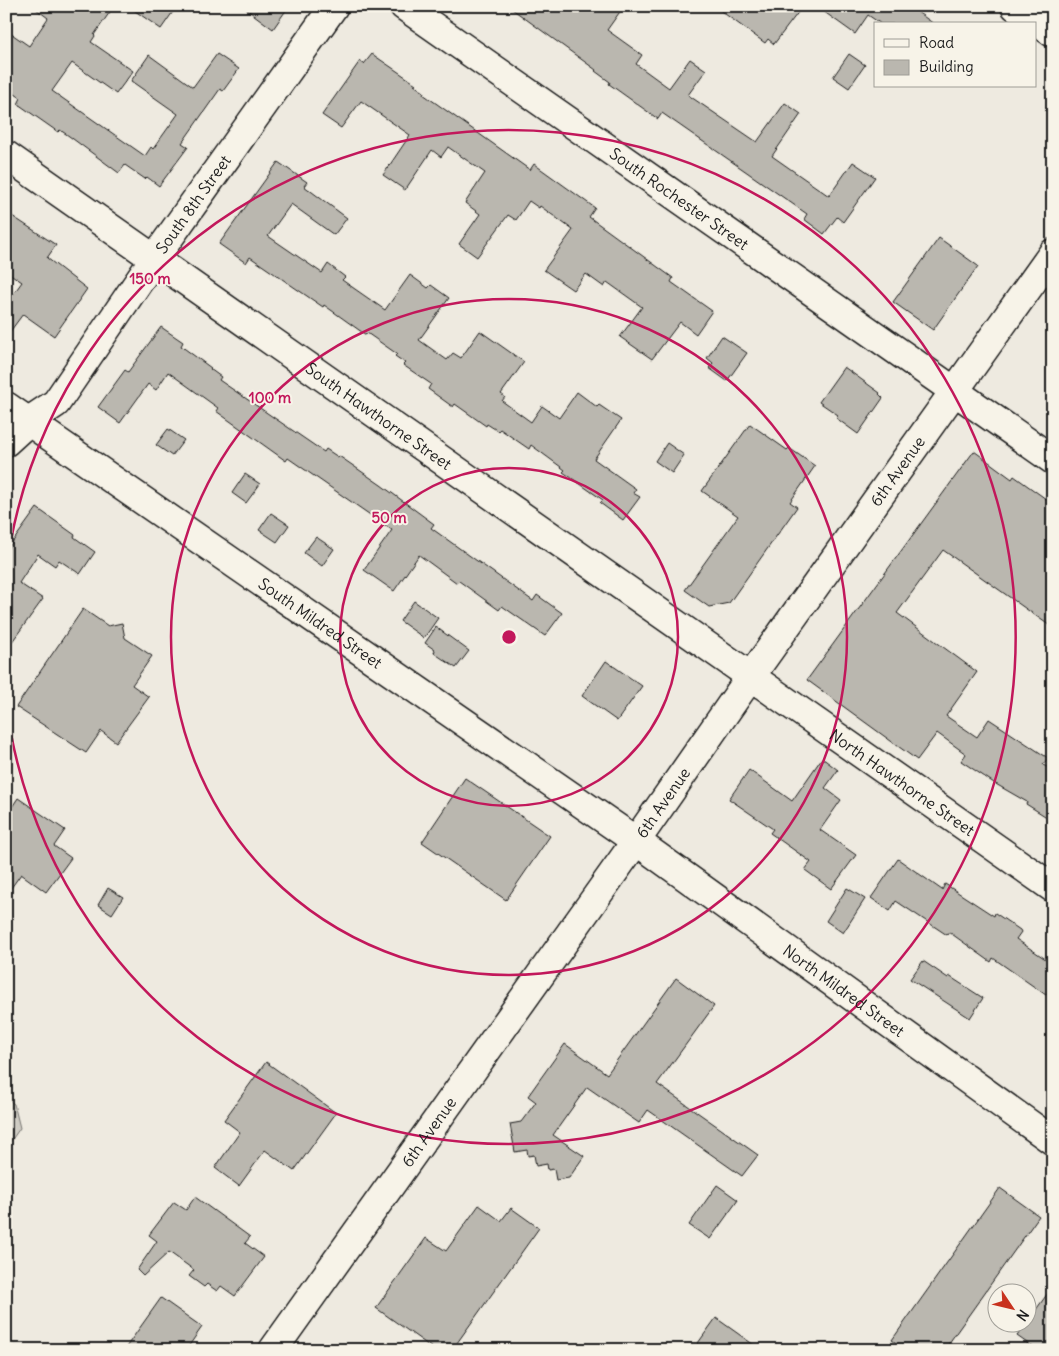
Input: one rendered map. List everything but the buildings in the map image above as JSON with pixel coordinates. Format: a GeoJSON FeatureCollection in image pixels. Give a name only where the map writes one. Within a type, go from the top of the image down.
{"type":"FeatureCollection","features":[{"type":"Feature","properties":{"kind":"street","name":"South 8th Street"},"geometry":{"type":"LineString","coordinates":[[6,442],[29,421],[56,402],[154,259],[334,6]]}},
{"type":"Feature","properties":{"kind":"street","name":"South Rochester Street"},"geometry":{"type":"LineString","coordinates":[[404,6],[1053,460]]}},
{"type":"Feature","properties":{"kind":"street"},"geometry":{"type":"LineString","coordinates":[[1015,6],[1053,33]]}},
{"type":"Feature","properties":{"kind":"street","name":"South Hawthorne Street"},"geometry":{"type":"LineString","coordinates":[[6,155],[751,676]]}},
{"type":"Feature","properties":{"kind":"street","name":"6th Avenue"},"geometry":{"type":"LineString","coordinates":[[273,1350],[1053,253]]}},
{"type":"Feature","properties":{"kind":"street","name":"South Mildred Street"},"geometry":{"type":"LineString","coordinates":[[6,406],[636,841]]}},
{"type":"Feature","properties":{"kind":"street","name":"North Hawthorne Street"},"geometry":{"type":"LineString","coordinates":[[751,676],[1053,888]]}},
{"type":"Feature","properties":{"kind":"street","name":"North Mildred Street"},"geometry":{"type":"LineString","coordinates":[[636,841],[1053,1141]]}},
{"type":"Feature","properties":{"kind":"shaded area"},"geometry":{"type":"Polygon","coordinates":[[[6,1098],[14,1104],[20,1128],[6,1148],[6,1098]]]}}]}
